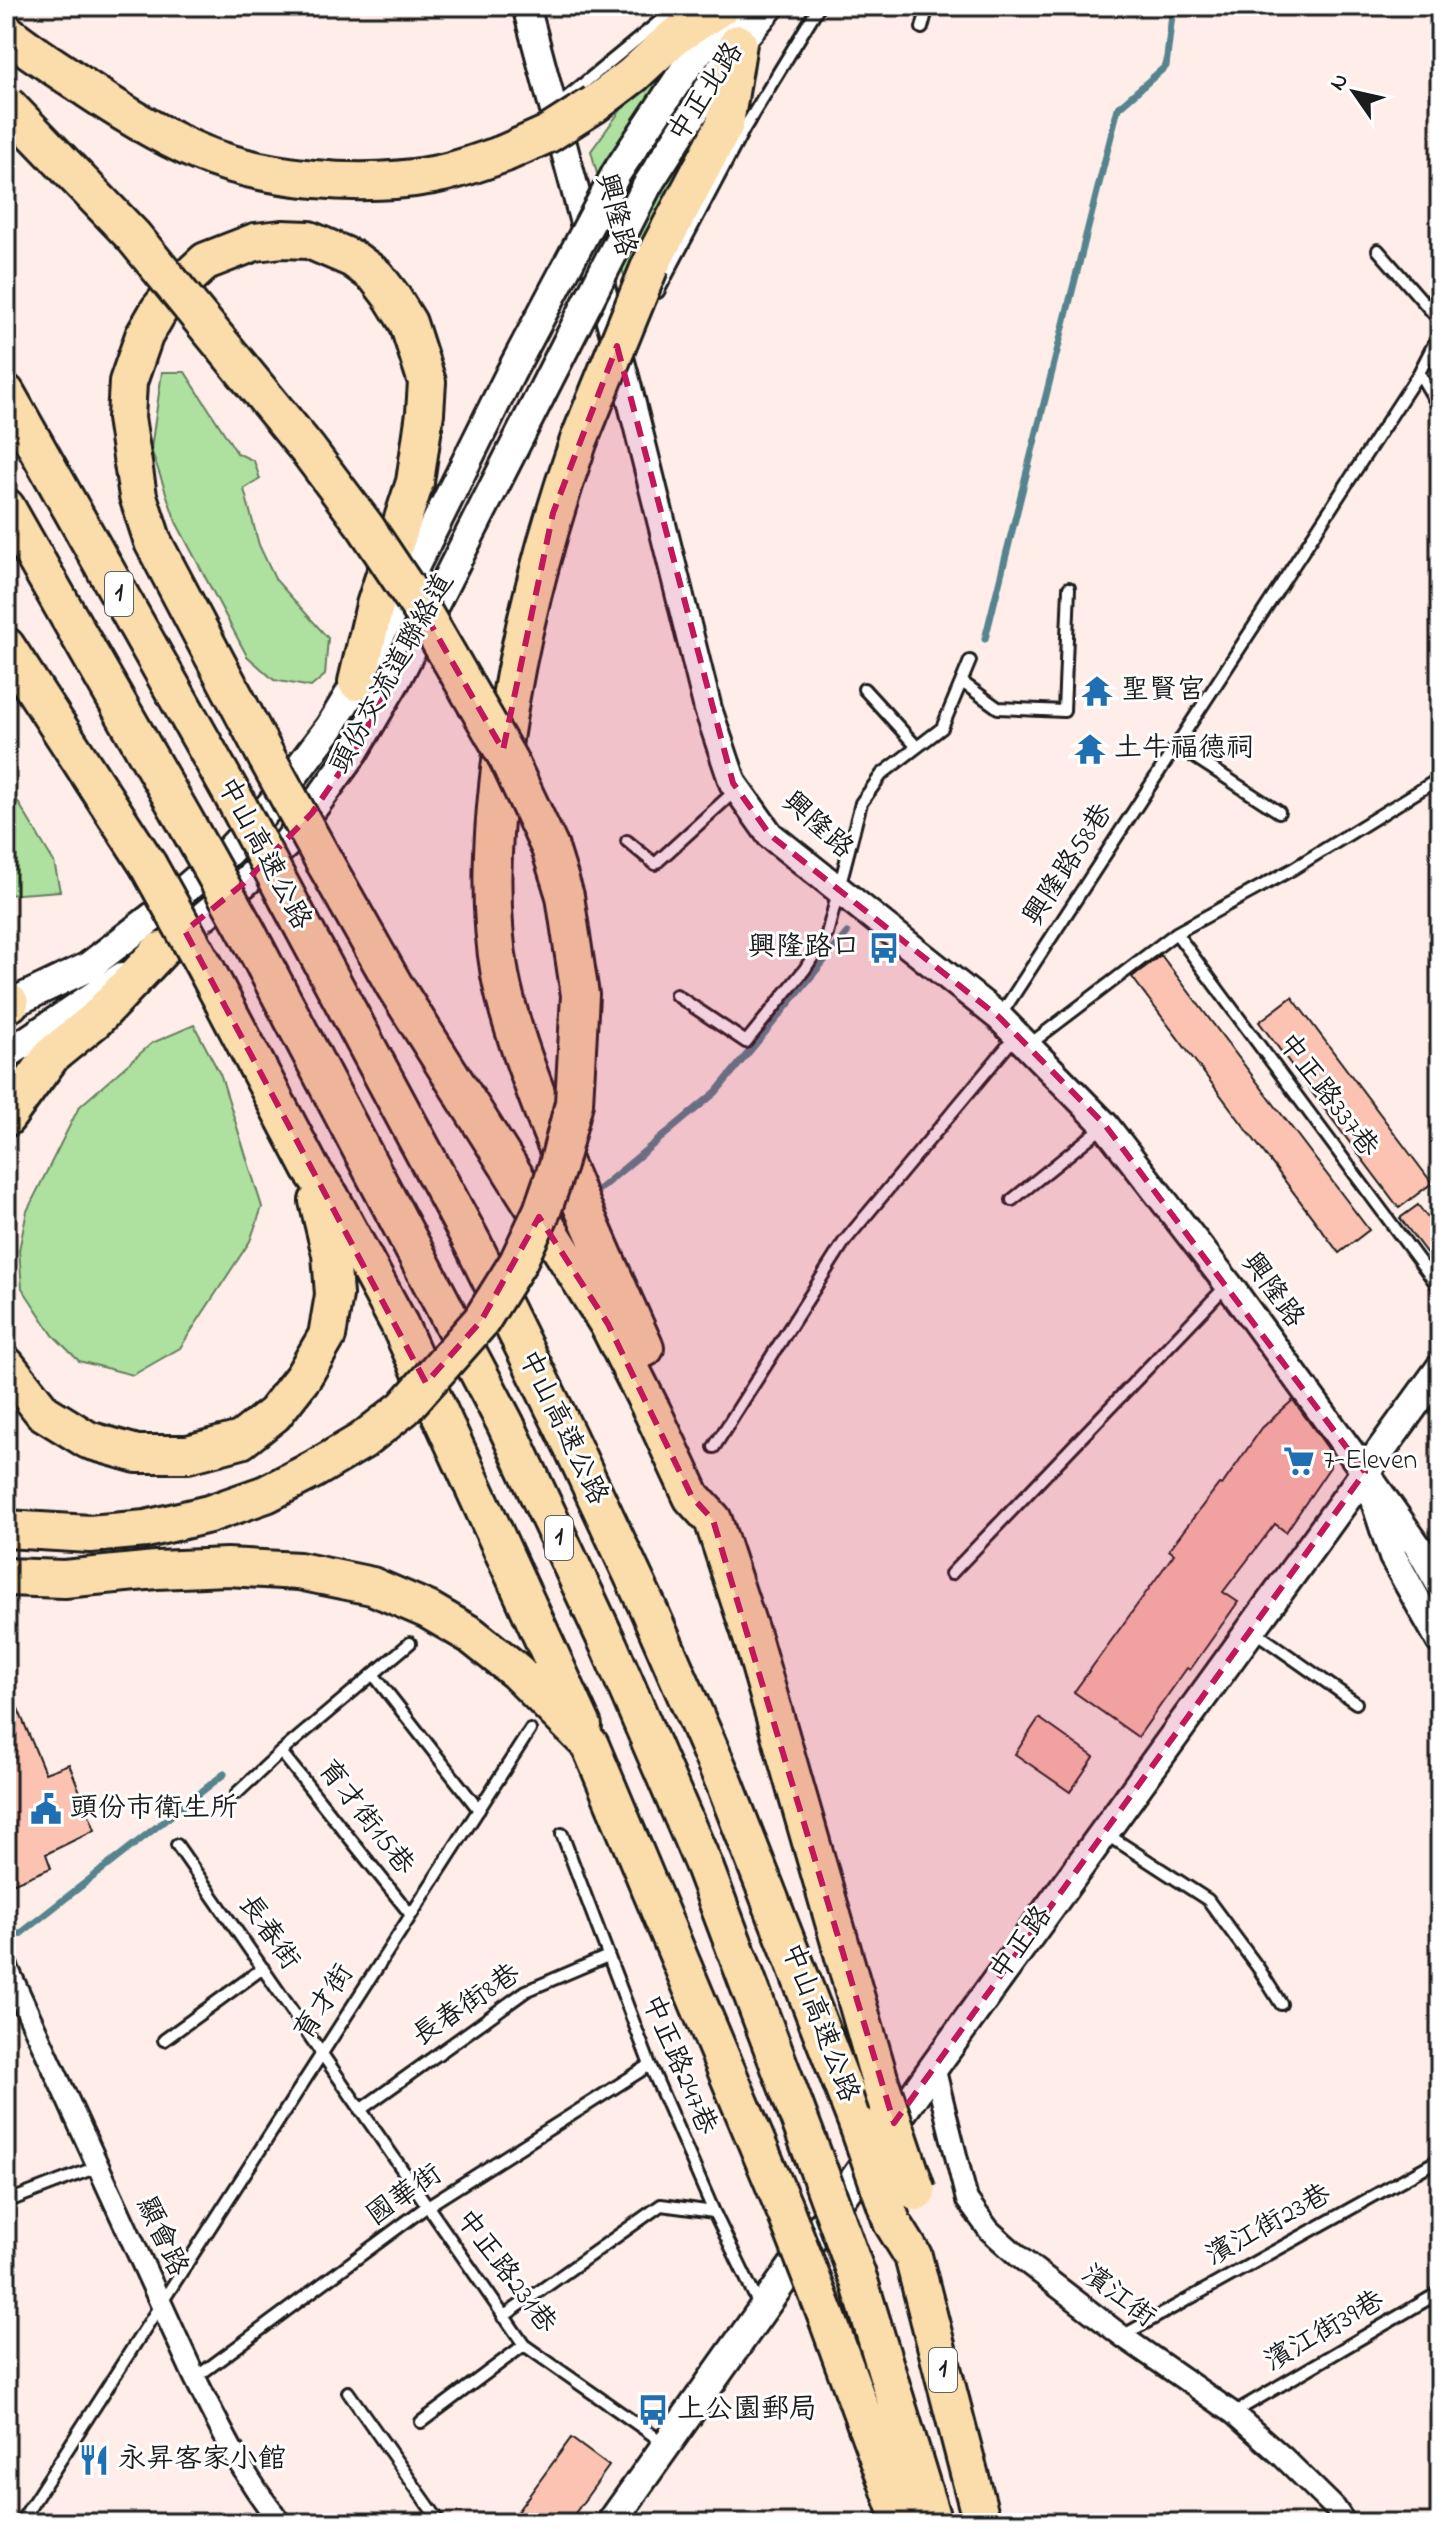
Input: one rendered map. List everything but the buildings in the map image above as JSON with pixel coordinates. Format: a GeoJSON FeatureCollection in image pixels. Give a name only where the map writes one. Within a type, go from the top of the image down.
{"type":"FeatureCollection","features":[{"type":"Feature","properties":{"kind":"highway"},"geometry":{"type":"LineString","coordinates":[[6,32],[132,119],[197,152],[255,171],[296,177],[393,180],[433,175],[503,154],[548,134],[595,104],[633,75],[673,38],[722,6]]}},
{"type":"Feature","properties":{"kind":"highway"},"geometry":{"type":"LineString","coordinates":[[738,43],[725,124],[650,266],[579,440],[553,513],[528,606],[509,699],[494,825],[492,900],[500,975],[528,1072],[574,1192],[705,1487],[753,1641],[881,2085],[917,2192],[913,2256]]}},
{"type":"Feature","properties":{"kind":"highway"},"geometry":{"type":"LineString","coordinates":[[6,104],[133,236],[282,417],[365,526],[424,614],[508,759],[550,848],[565,896],[580,995],[574,1103],[542,1211],[518,1262],[481,1321],[404,1408],[362,1441],[313,1470],[266,1494],[209,1514],[146,1529],[90,1534],[6,1529]]}},
{"type":"Feature","properties":{"kind":"highway"},"geometry":{"type":"LineString","coordinates":[[357,682],[375,605],[415,482],[427,382],[408,323],[376,276],[353,259],[309,240],[255,242],[206,261],[178,287],[159,310],[144,336],[128,382],[126,418],[138,496],[153,542],[325,863],[410,1011],[608,1324],[692,1497],[713,1520]]}},
{"type":"Feature","properties":{"kind":"highway","name":"中山高速公路"},"geometry":{"type":"LineString","coordinates":[[6,393],[233,796],[473,1244],[641,1595],[724,1782],[858,2125],[892,2222],[913,2256],[982,2523]]}},
{"type":"Feature","properties":{"kind":"highway","name":"中山高速公路"},"geometry":{"type":"LineString","coordinates":[[6,507],[246,930],[505,1423],[609,1646],[704,1866],[819,2171],[859,2281],[933,2523]]}},
{"type":"Feature","properties":{"kind":"highway"},"geometry":{"type":"LineString","coordinates":[[7,650],[148,865],[311,1169],[330,1196],[399,1324],[574,1704],[787,2215],[902,2523]]}},
{"type":"Feature","properties":{"kind":"highway"},"geometry":{"type":"LineString","coordinates":[[6,1118],[52,1055],[95,1020],[160,951]]}},
{"type":"Feature","properties":{"kind":"highway"},"geometry":{"type":"LineString","coordinates":[[6,1365],[43,1412],[88,1440],[137,1454],[188,1454],[241,1440],[274,1414],[303,1377],[327,1336],[334,1295],[331,1254],[311,1169]]}},
{"type":"Feature","properties":{"kind":"highway"},"geometry":{"type":"LineString","coordinates":[[6,1577],[64,1579],[227,1567],[299,1571],[372,1586],[428,1610],[471,1635],[516,1671],[590,1745]]}},
{"type":"Feature","properties":{"kind":"main road","name":"中正北路"},"geometry":{"type":"LineString","coordinates":[[617,172],[686,68],[734,6]]}},
{"type":"Feature","properties":{"kind":"main road","name":"中正北路"},"geometry":{"type":"LineString","coordinates":[[648,184],[738,43],[770,6]]}},
{"type":"Feature","properties":{"kind":"main road","name":"頭份交流道聯絡道"},"geometry":{"type":"LineString","coordinates":[[7,1004],[88,967],[154,916],[227,853],[271,805],[330,727],[357,682],[510,374],[617,172]]}},
{"type":"Feature","properties":{"kind":"main road","name":"頭份交流道聯絡道"},"geometry":{"type":"LineString","coordinates":[[6,1055],[160,951],[244,883],[288,842],[344,765],[396,680],[648,184]]}},
{"type":"Feature","properties":{"kind":"main road","name":"中正路"},"geometry":{"type":"LineString","coordinates":[[611,2523],[934,2067],[1440,1369]]}},
{"type":"Feature","properties":{"kind":"street","name":"興隆路"},"geometry":{"type":"LineString","coordinates":[[526,6],[621,361],[708,709],[733,783],[770,835],[1015,1033],[1105,1125],[1228,1284],[1365,1472],[1419,1548],[1440,1585]]}},
{"type":"Feature","properties":{"kind":"street"},"geometry":{"type":"LineString","coordinates":[[1365,1472],[1393,1557],[1440,1641]]}},
{"type":"Feature","properties":{"kind":"street","name":"顯會路"},"geometry":{"type":"LineString","coordinates":[[6,1965],[195,2378],[255,2487],[281,2523]]}},
{"type":"Feature","properties":{"kind":"street","name":"濱江街"},"geometry":{"type":"LineString","coordinates":[[934,2067],[967,2200],[989,2230],[1019,2257],[1122,2336],[1233,2413],[1335,2508],[1345,2523]]}},
{"type":"Feature","properties":{"kind":"lane"},"geometry":{"type":"LineString","coordinates":[[554,108],[678,6]]}},
{"type":"Feature","properties":{"kind":"lane"},"geometry":{"type":"LineString","coordinates":[[650,307],[744,129],[819,6]]}},
{"type":"Feature","properties":{"kind":"lane"},"geometry":{"type":"LineString","coordinates":[[922,28],[928,6]]}},
{"type":"Feature","properties":{"kind":"lane"},"geometry":{"type":"LineString","coordinates":[[1378,250],[1440,321]]}},
{"type":"Feature","properties":{"kind":"lane","name":"興隆路58巷"},"geometry":{"type":"LineString","coordinates":[[1015,1033],[1176,745],[1419,373],[1440,332]]}},
{"type":"Feature","properties":{"kind":"lane"},"geometry":{"type":"LineString","coordinates":[[621,361],[636,334]]}},
{"type":"Feature","properties":{"kind":"lane"},"geometry":{"type":"LineString","coordinates":[[1419,373],[1440,409]]}},
{"type":"Feature","properties":{"kind":"lane"},"geometry":{"type":"LineString","coordinates":[[962,682],[998,708],[1064,711],[1069,588]]}},
{"type":"Feature","properties":{"kind":"lane"},"geometry":{"type":"LineString","coordinates":[[676,995],[746,1042],[805,969],[827,934],[861,803],[882,774],[942,728],[970,661]]}},
{"type":"Feature","properties":{"kind":"lane"},"geometry":{"type":"LineString","coordinates":[[864,689],[917,747]]}},
{"type":"Feature","properties":{"kind":"lane"},"geometry":{"type":"LineString","coordinates":[[1176,745],[1279,812]]}},
{"type":"Feature","properties":{"kind":"lane"},"geometry":{"type":"LineString","coordinates":[[714,1447],[844,1242],[1015,1033],[1176,933],[1291,870],[1440,778]]}},
{"type":"Feature","properties":{"kind":"lane"},"geometry":{"type":"LineString","coordinates":[[627,841],[655,864],[737,789]]}},
{"type":"Feature","properties":{"kind":"lane","name":"中正路337巷"},"geometry":{"type":"LineString","coordinates":[[1176,933],[1440,1289]]}},
{"type":"Feature","properties":{"kind":"lane"},"geometry":{"type":"LineString","coordinates":[[1012,1200],[1105,1125]]}},
{"type":"Feature","properties":{"kind":"lane"},"geometry":{"type":"LineString","coordinates":[[951,1574],[1228,1284]]}},
{"type":"Feature","properties":{"kind":"lane"},"geometry":{"type":"LineString","coordinates":[[1252,1630],[1356,1703]]}},
{"type":"Feature","properties":{"kind":"lane"},"geometry":{"type":"LineString","coordinates":[[237,1793],[410,1643]]}},
{"type":"Feature","properties":{"kind":"lane"},"geometry":{"type":"LineString","coordinates":[[373,1674],[479,1810]]}},
{"type":"Feature","properties":{"kind":"lane","name":"育才街"},"geometry":{"type":"LineString","coordinates":[[20,2523],[530,1730]]}},
{"type":"Feature","properties":{"kind":"lane","name":"育才街15巷"},"geometry":{"type":"LineString","coordinates":[[281,1752],[411,1915]]}},
{"type":"Feature","properties":{"kind":"lane"},"geometry":{"type":"LineString","coordinates":[[1103,1832],[1208,1900],[1281,2004]]}},
{"type":"Feature","properties":{"kind":"lane","name":"中正路247巷"},"geometry":{"type":"LineString","coordinates":[[562,1834],[650,2065],[714,2212],[761,2309]]}},
{"type":"Feature","properties":{"kind":"lane","name":"長春街"},"geometry":{"type":"LineString","coordinates":[[177,1845],[426,2207]]}},
{"type":"Feature","properties":{"kind":"lane","name":"長春街8巷"},"geometry":{"type":"LineString","coordinates":[[360,2110],[526,1991],[608,1956]]}},
{"type":"Feature","properties":{"kind":"lane"},"geometry":{"type":"LineString","coordinates":[[164,2040],[263,1968]]}},
{"type":"Feature","properties":{"kind":"lane","name":"國華街"},"geometry":{"type":"LineString","coordinates":[[195,2378],[426,2207],[650,2065]]}},
{"type":"Feature","properties":{"kind":"lane","name":"濱江街23巷"},"geometry":{"type":"LineString","coordinates":[[1122,2336],[1440,2159]]}},
{"type":"Feature","properties":{"kind":"lane"},"geometry":{"type":"LineString","coordinates":[[6,2202],[97,2167]]}},
{"type":"Feature","properties":{"kind":"lane"},"geometry":{"type":"LineString","coordinates":[[503,2317],[661,2205],[714,2212]]}},
{"type":"Feature","properties":{"kind":"lane","name":"中正路231巷"},"geometry":{"type":"LineString","coordinates":[[426,2207],[524,2345],[666,2444]]}},
{"type":"Feature","properties":{"kind":"lane","name":"濱江街39巷"},"geometry":{"type":"LineString","coordinates":[[1233,2413],[1440,2292]]}},
{"type":"Feature","properties":{"kind":"lane"},"geometry":{"type":"LineString","coordinates":[[421,2422],[524,2345]]}},
{"type":"Feature","properties":{"kind":"lane"},"geometry":{"type":"LineString","coordinates":[[348,2392],[437,2518],[434,2523]]}},
{"type":"Feature","properties":{"kind":"highlighted area"},"geometry":{"type":"Polygon","coordinates":[[[617,346],[733,783],[770,835],[999,1017],[1105,1125],[1365,1472],[894,2123],[713,1520],[692,1497],[608,1324],[539,1217],[481,1321],[426,1383],[185,931],[244,883],[312,813],[353,753],[427,618],[503,750],[553,513],[617,346]]]}},
{"type":"Feature","properties":{"kind":"green space"},"geometry":{"type":"Polygon","coordinates":[[[693,11],[733,127],[636,321],[591,151],[693,11]]]}},
{"type":"Feature","properties":{"kind":"green space"},"geometry":{"type":"Polygon","coordinates":[[[162,372],[185,372],[237,453],[254,461],[260,479],[244,489],[259,545],[275,579],[328,638],[325,675],[311,687],[274,680],[247,656],[176,522],[151,449],[162,372]]]}},
{"type":"Feature","properties":{"kind":"green space"},"geometry":{"type":"Polygon","coordinates":[[[6,782],[54,862],[60,891],[6,895],[6,782]]]}},
{"type":"Feature","properties":{"kind":"green space"},"geometry":{"type":"Polygon","coordinates":[[[194,1025],[221,1076],[262,1207],[250,1241],[180,1348],[133,1375],[79,1361],[53,1335],[22,1288],[19,1250],[27,1211],[79,1107],[152,1043],[194,1025]]]}},
{"type":"Feature","properties":{"kind":"waterway"},"geometry":{"type":"LineString","coordinates":[[985,639],[1118,108],[1166,66],[1173,6]]}},
{"type":"Feature","properties":{"kind":"waterway"},"geometry":{"type":"LineString","coordinates":[[597,1191],[716,1092],[847,933]]}},
{"type":"Feature","properties":{"kind":"waterway"},"geometry":{"type":"LineString","coordinates":[[20,1934],[224,1774]]}},
{"type":"Feature","properties":{"kind":"place","name":"聖賢宮"},"geometry":{"type":"Point","coordinates":[1097,691]}},
{"type":"Feature","properties":{"kind":"place","name":"土牛福德祠"},"geometry":{"type":"Point","coordinates":[1090,749]}},
{"type":"Feature","properties":{"kind":"place","name":"興隆路口"},"geometry":{"type":"Point","coordinates":[884,948]}},
{"type":"Feature","properties":{"kind":"place","name":"7-Eleven"},"geometry":{"type":"Point","coordinates":[1299,1461]}},
{"type":"Feature","properties":{"kind":"place","name":"頭份市衛生所"},"geometry":{"type":"Point","coordinates":[46,1809]}},
{"type":"Feature","properties":{"kind":"place","name":"上公園郵局"},"geometry":{"type":"Point","coordinates":[653,2410]}},
{"type":"Feature","properties":{"kind":"place","name":"永昇客家小館"},"geometry":{"type":"Point","coordinates":[94,2460]}}]}
